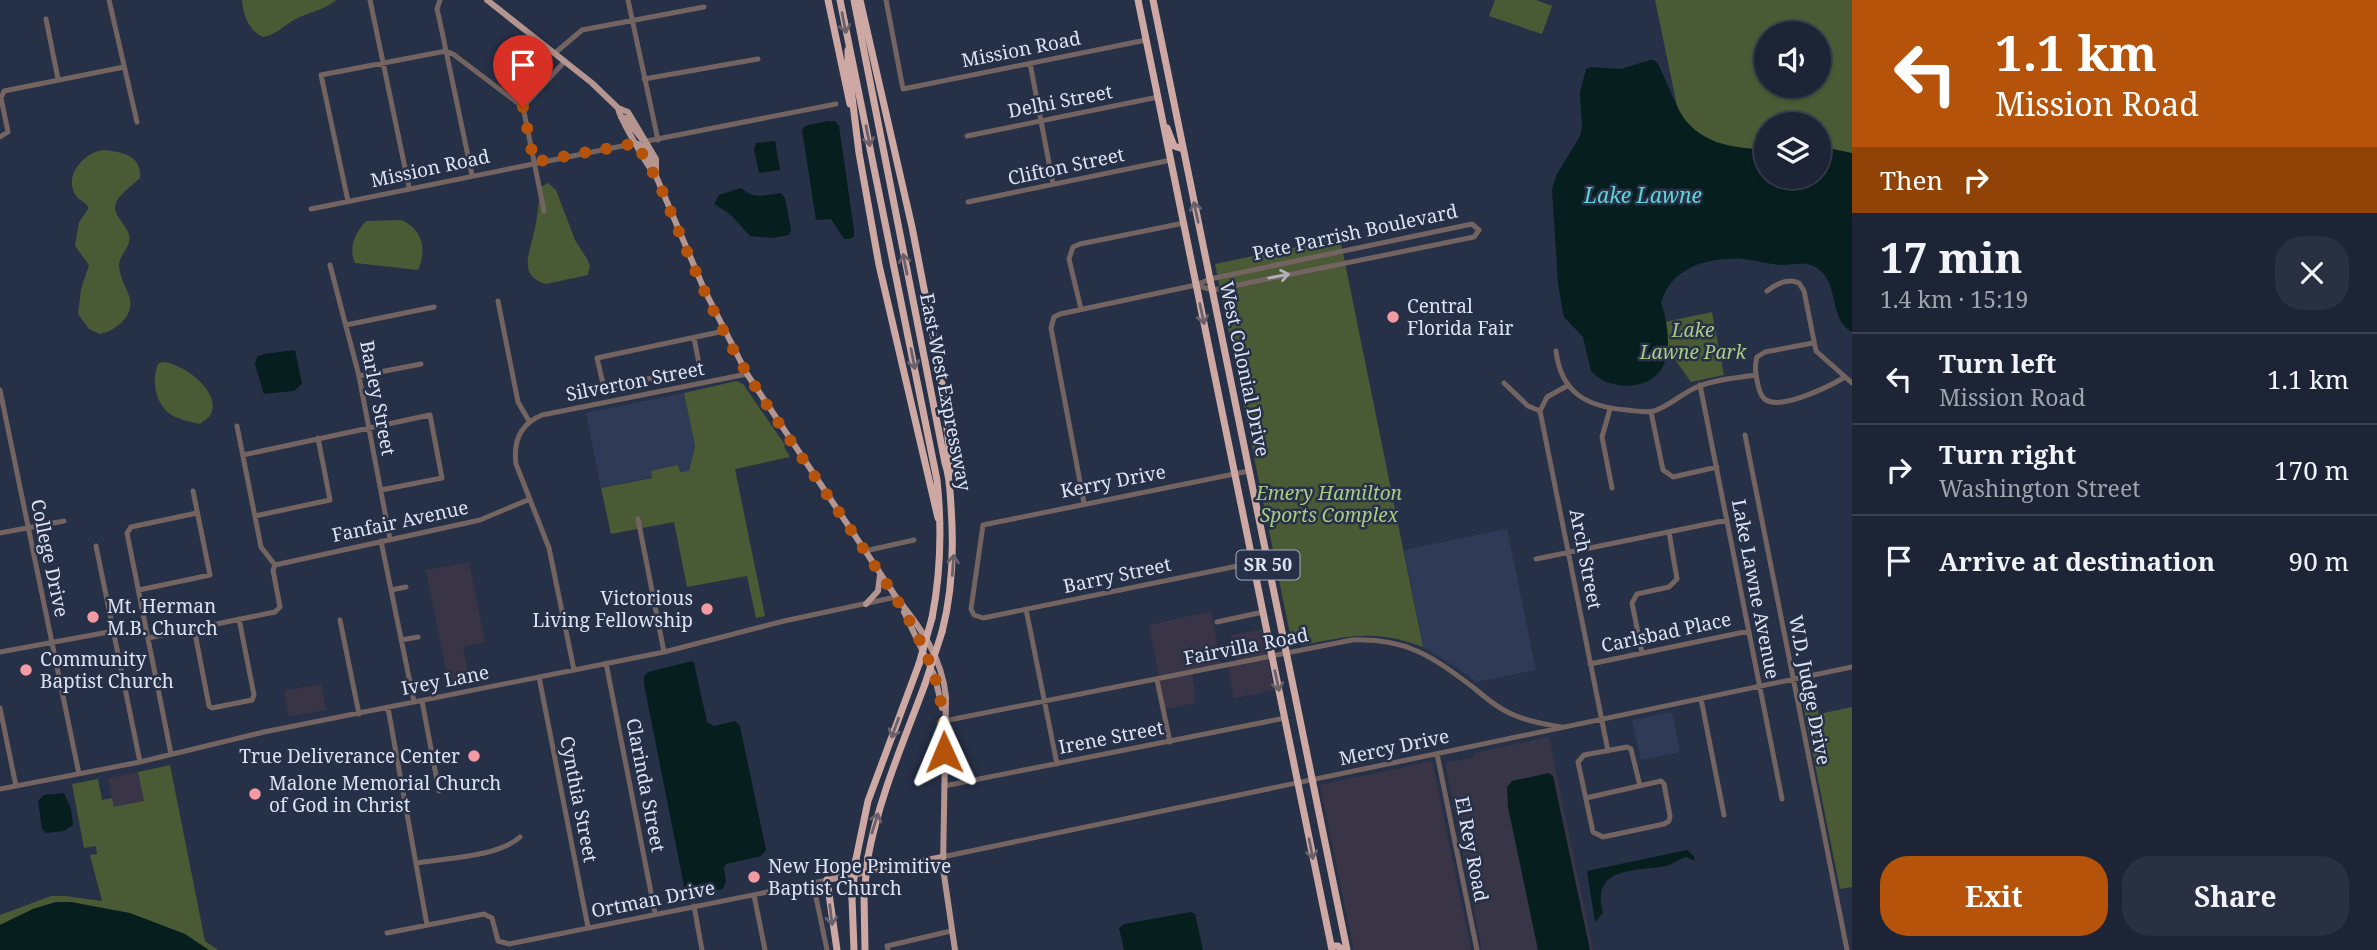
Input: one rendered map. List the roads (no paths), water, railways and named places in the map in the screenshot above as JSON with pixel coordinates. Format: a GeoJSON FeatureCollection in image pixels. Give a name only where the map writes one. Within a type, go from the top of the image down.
{"type":"FeatureCollection","features":[{"type":"Feature","properties":{"kind":"highway"},"geometry":{"type":"LineString","coordinates":[[828,0],[854,118]]}},
{"type":"Feature","properties":{"kind":"highway","name":"East-West Expressway"},"geometry":{"type":"LineString","coordinates":[[840,0],[937,480],[940,523],[940,564],[932,618],[919,664],[868,801],[856,859],[852,898],[854,950]]}},
{"type":"Feature","properties":{"kind":"highway","name":"East-West Expressway"},"geometry":{"type":"LineString","coordinates":[[854,0],[921,346],[949,475],[954,547],[952,583],[942,632],[872,833],[864,894],[865,950]]}},
{"type":"Feature","properties":{"kind":"highway"},"geometry":{"type":"LineString","coordinates":[[860,0],[912,227],[941,376],[951,464],[949,475]]}},
{"type":"Feature","properties":{"kind":"highway"},"geometry":{"type":"LineString","coordinates":[[865,19],[866,0]]}},
{"type":"Feature","properties":{"kind":"highway","name":"West Colonial Drive"},"geometry":{"type":"LineString","coordinates":[[1138,0],[1331,948]]}},
{"type":"Feature","properties":{"kind":"highway","name":"West Colonial Drive"},"geometry":{"type":"LineString","coordinates":[[1153,0],[1312,780],[1344,950]]}},
{"type":"Feature","properties":{"kind":"highway"},"geometry":{"type":"LineString","coordinates":[[1146,40],[1156,41],[1163,69],[1168,72]]}},
{"type":"Feature","properties":{"kind":"highway"},"geometry":{"type":"LineString","coordinates":[[849,46],[848,64],[854,118],[884,290],[940,523]]}},
{"type":"Feature","properties":{"kind":"highway"},"geometry":{"type":"LineString","coordinates":[[1164,125],[1170,131],[1174,146],[1183,149]]}},
{"type":"Feature","properties":{"kind":"highway"},"geometry":{"type":"LineString","coordinates":[[1171,160],[1182,163],[1187,187],[1192,191]]}},
{"type":"Feature","properties":{"kind":"highway"},"geometry":{"type":"LineString","coordinates":[[1215,380],[1230,377]]}},
{"type":"Feature","properties":{"kind":"highway"},"geometry":{"type":"LineString","coordinates":[[827,880],[837,950]]}},
{"type":"Feature","properties":{"kind":"highway"},"geometry":{"type":"LineString","coordinates":[[1331,948],[1338,946],[1344,950]]}},
{"type":"Feature","properties":{"kind":"main road"},"geometry":{"type":"LineString","coordinates":[[487,0],[565,61],[619,112],[649,168],[657,174]]}},
{"type":"Feature","properties":{"kind":"main road"},"geometry":{"type":"LineString","coordinates":[[619,112],[628,112],[656,159],[657,174],[724,331],[747,374],[896,597],[935,677],[944,722],[942,857],[955,950]]}},
{"type":"Feature","properties":{"kind":"main road"},"geometry":{"type":"LineString","coordinates":[[866,604],[878,591],[880,573]]}},
{"type":"Feature","properties":{"kind":"main road","name":"Ortman Drive"},"geometry":{"type":"LineString","coordinates":[[827,880],[942,857]]}},
{"type":"Feature","properties":{"kind":"street"},"geometry":{"type":"LineString","coordinates":[[109,0],[137,122]]}},
{"type":"Feature","properties":{"kind":"street"},"geometry":{"type":"LineString","coordinates":[[370,0],[410,187]]}},
{"type":"Feature","properties":{"kind":"street"},"geometry":{"type":"LineString","coordinates":[[440,0],[438,9],[471,175]]}},
{"type":"Feature","properties":{"kind":"street"},"geometry":{"type":"LineString","coordinates":[[628,0],[658,140]]}},
{"type":"Feature","properties":{"kind":"street","name":"Mission Road"},"geometry":{"type":"LineString","coordinates":[[886,0],[903,89],[1146,40]]}},
{"type":"Feature","properties":{"kind":"street"},"geometry":{"type":"LineString","coordinates":[[555,53],[582,30],[704,7]]}},
{"type":"Feature","properties":{"kind":"street"},"geometry":{"type":"LineString","coordinates":[[46,19],[58,79]]}},
{"type":"Feature","properties":{"kind":"street"},"geometry":{"type":"LineString","coordinates":[[348,201],[321,75],[446,51],[523,107],[544,211]]}},
{"type":"Feature","properties":{"kind":"street"},"geometry":{"type":"LineString","coordinates":[[645,79],[758,59]]}},
{"type":"Feature","properties":{"kind":"street"},"geometry":{"type":"LineString","coordinates":[[523,107],[565,61]]}},
{"type":"Feature","properties":{"kind":"street"},"geometry":{"type":"LineString","coordinates":[[1030,63],[1053,184]]}},
{"type":"Feature","properties":{"kind":"street"},"geometry":{"type":"LineString","coordinates":[[0,137],[8,132],[8,125],[0,92],[124,67]]}},
{"type":"Feature","properties":{"kind":"street","name":"Delhi Street"},"geometry":{"type":"LineString","coordinates":[[967,136],[1158,97]]}},
{"type":"Feature","properties":{"kind":"street"},"geometry":{"type":"LineString","coordinates":[[647,141],[836,104]]}},
{"type":"Feature","properties":{"kind":"street","name":"Mission Road"},"geometry":{"type":"LineString","coordinates":[[311,209],[637,143]]}},
{"type":"Feature","properties":{"kind":"street","name":"Clifton Street"},"geometry":{"type":"LineString","coordinates":[[968,202],[1171,160]]}},
{"type":"Feature","properties":{"kind":"street"},"geometry":{"type":"LineString","coordinates":[[1081,309],[1069,259],[1073,247],[1184,223]]}},
{"type":"Feature","properties":{"kind":"street","name":"Pete Parrish Boulevard"},"geometry":{"type":"LineString","coordinates":[[1472,224],[1479,230],[1474,237],[1212,290],[1196,285],[1210,279],[1472,224]]}},
{"type":"Feature","properties":{"kind":"street","name":"Barley Street"},"geometry":{"type":"LineString","coordinates":[[330,265],[359,376],[390,539]]}},
{"type":"Feature","properties":{"kind":"street"},"geometry":{"type":"LineString","coordinates":[[1767,291],[1775,285],[1791,281],[1799,283],[1804,291],[1813,343],[1820,355],[1852,383]]}},
{"type":"Feature","properties":{"kind":"street"},"geometry":{"type":"LineString","coordinates":[[1084,503],[1051,328],[1052,320],[1060,314],[1196,285]]}},
{"type":"Feature","properties":{"kind":"street"},"geometry":{"type":"LineString","coordinates":[[498,301],[518,402],[529,421],[520,432],[515,452],[516,464],[549,548],[574,670]]}},
{"type":"Feature","properties":{"kind":"street"},"geometry":{"type":"LineString","coordinates":[[346,325],[434,307]]}},
{"type":"Feature","properties":{"kind":"street"},"geometry":{"type":"LineString","coordinates":[[694,338],[700,371],[604,388],[597,358],[724,331]]}},
{"type":"Feature","properties":{"kind":"street"},"geometry":{"type":"LineString","coordinates":[[1813,343],[1765,352],[1757,357],[1759,392],[1766,400],[1774,402],[1814,395],[1845,377]]}},
{"type":"Feature","properties":{"kind":"street"},"geometry":{"type":"LineString","coordinates":[[1556,351],[1558,366],[1567,386],[1587,401],[1610,409],[1651,412],[1700,385],[1756,375]]}},
{"type":"Feature","properties":{"kind":"street"},"geometry":{"type":"LineString","coordinates":[[359,376],[421,364]]}},
{"type":"Feature","properties":{"kind":"street","name":"Silverton Street"},"geometry":{"type":"LineString","coordinates":[[529,421],[542,415],[747,374]]}},
{"type":"Feature","properties":{"kind":"street"},"geometry":{"type":"LineString","coordinates":[[1504,383],[1528,406],[1540,411],[1547,397],[1567,386]]}},
{"type":"Feature","properties":{"kind":"street","name":"Lake Lawne Avenue"},"geometry":{"type":"LineString","coordinates":[[1700,385],[1782,799]]}},
{"type":"Feature","properties":{"kind":"street","name":"College Drive"},"geometry":{"type":"LineString","coordinates":[[0,390],[79,774]]}},
{"type":"Feature","properties":{"kind":"street"},"geometry":{"type":"LineString","coordinates":[[1610,409],[1602,437],[1612,488]]}},
{"type":"Feature","properties":{"kind":"street","name":"Arch Street"},"geometry":{"type":"LineString","coordinates":[[1540,411],[1608,751]]}},
{"type":"Feature","properties":{"kind":"street"},"geometry":{"type":"LineString","coordinates":[[1651,412],[1662,470],[1673,477],[1717,467]]}},
{"type":"Feature","properties":{"kind":"street"},"geometry":{"type":"LineString","coordinates":[[243,455],[430,415],[442,478],[381,490]]}},
{"type":"Feature","properties":{"kind":"street"},"geometry":{"type":"LineString","coordinates":[[148,638],[279,610],[281,604],[273,570],[275,565],[261,547],[237,426]]}},
{"type":"Feature","properties":{"kind":"street","name":"W.D. Judge Drive"},"geometry":{"type":"LineString","coordinates":[[1745,435],[1847,950]]}},
{"type":"Feature","properties":{"kind":"street"},"geometry":{"type":"LineString","coordinates":[[255,516],[330,500],[318,438]]}},
{"type":"Feature","properties":{"kind":"street","name":"Kerry Drive"},"geometry":{"type":"LineString","coordinates":[[974,615],[971,609],[983,525],[1249,471]]}},
{"type":"Feature","properties":{"kind":"street"},"geometry":{"type":"LineString","coordinates":[[139,590],[210,575],[193,491]]}},
{"type":"Feature","properties":{"kind":"street","name":"Fanfair Avenue"},"geometry":{"type":"LineString","coordinates":[[275,565],[480,520],[530,499]]}},
{"type":"Feature","properties":{"kind":"street"},"geometry":{"type":"LineString","coordinates":[[171,754],[127,533],[131,527],[197,513]]}},
{"type":"Feature","properties":{"kind":"street"},"geometry":{"type":"LineString","coordinates":[[638,519],[664,652]]}},
{"type":"Feature","properties":{"kind":"street"},"geometry":{"type":"LineString","coordinates":[[1536,559],[1727,520]]}},
{"type":"Feature","properties":{"kind":"street"},"geometry":{"type":"LineString","coordinates":[[0,533],[64,521]]}},
{"type":"Feature","properties":{"kind":"street"},"geometry":{"type":"LineString","coordinates":[[1642,653],[1632,603],[1637,594],[1670,587],[1677,579],[1669,532]]}},
{"type":"Feature","properties":{"kind":"street"},"geometry":{"type":"LineString","coordinates":[[865,551],[914,540]]}},
{"type":"Feature","properties":{"kind":"street"},"geometry":{"type":"LineString","coordinates":[[381,541],[414,702]]}},
{"type":"Feature","properties":{"kind":"street"},"geometry":{"type":"LineString","coordinates":[[96,546],[140,762]]}},
{"type":"Feature","properties":{"kind":"street","name":"Barry Street"},"geometry":{"type":"LineString","coordinates":[[974,615],[983,618],[1267,560]]}},
{"type":"Feature","properties":{"kind":"street"},"geometry":{"type":"LineString","coordinates":[[391,590],[406,587]]}},
{"type":"Feature","properties":{"kind":"street","name":"Ivey Lane"},"geometry":{"type":"LineString","coordinates":[[0,789],[664,652],[784,621],[896,597]]}},
{"type":"Feature","properties":{"kind":"street"},"geometry":{"type":"LineString","coordinates":[[1026,609],[1058,764]]}},
{"type":"Feature","properties":{"kind":"street"},"geometry":{"type":"LineString","coordinates":[[1217,622],[1263,612]]}},
{"type":"Feature","properties":{"kind":"street"},"geometry":{"type":"LineString","coordinates":[[194,628],[209,706],[212,708],[252,700],[254,695],[239,619]]}},
{"type":"Feature","properties":{"kind":"street"},"geometry":{"type":"LineString","coordinates":[[340,620],[359,714]]}},
{"type":"Feature","properties":{"kind":"street"},"geometry":{"type":"LineString","coordinates":[[0,652],[114,631]]}},
{"type":"Feature","properties":{"kind":"street","name":"Carlsbad Place"},"geometry":{"type":"LineString","coordinates":[[1590,664],[1749,631]]}},
{"type":"Feature","properties":{"kind":"street"},"geometry":{"type":"LineString","coordinates":[[401,640],[418,637]]}},
{"type":"Feature","properties":{"kind":"street","name":"Fairvilla Road"},"geometry":{"type":"LineString","coordinates":[[944,722],[1352,640],[1372,640],[1416,649],[1441,663],[1490,701],[1513,715],[1535,723],[1564,727]]}},
{"type":"Feature","properties":{"kind":"street","name":"Clarinda Street"},"geometry":{"type":"LineString","coordinates":[[606,663],[655,913]]}},
{"type":"Feature","properties":{"kind":"street","name":"Mercy Drive"},"geometry":{"type":"LineString","coordinates":[[942,857],[1852,667]]}},
{"type":"Feature","properties":{"kind":"street","name":"Cynthia Street"},"geometry":{"type":"LineString","coordinates":[[539,677],[588,927]]}},
{"type":"Feature","properties":{"kind":"street"},"geometry":{"type":"LineString","coordinates":[[1157,680],[1170,741]]}},
{"type":"Feature","properties":{"kind":"street"},"geometry":{"type":"LineString","coordinates":[[1701,699],[1724,815]]}},
{"type":"Feature","properties":{"kind":"street"},"geometry":{"type":"LineString","coordinates":[[422,701],[439,791]]}},
{"type":"Feature","properties":{"kind":"street"},"geometry":{"type":"LineString","coordinates":[[0,708],[16,786]]}},
{"type":"Feature","properties":{"kind":"street"},"geometry":{"type":"LineString","coordinates":[[388,708],[427,925]]}},
{"type":"Feature","properties":{"kind":"street","name":"Irene Street"},"geometry":{"type":"LineString","coordinates":[[944,786],[1285,718]]}},
{"type":"Feature","properties":{"kind":"street"},"geometry":{"type":"LineString","coordinates":[[1535,723],[1540,733]]}},
{"type":"Feature","properties":{"kind":"street"},"geometry":{"type":"LineString","coordinates":[[1586,797],[1640,786],[1661,781],[1664,784],[1669,821],[1597,836],[1593,832],[1578,762],[1584,755],[1626,747],[1631,749],[1640,786]]}},
{"type":"Feature","properties":{"kind":"street","name":"El Rey Road"},"geometry":{"type":"LineString","coordinates":[[1437,754],[1476,950]]}},
{"type":"Feature","properties":{"kind":"street"},"geometry":{"type":"LineString","coordinates":[[416,863],[498,850],[520,837]]}},
{"type":"Feature","properties":{"kind":"street","name":"Ortman Drive"},"geometry":{"type":"LineString","coordinates":[[387,933],[484,914],[494,922],[498,941],[504,944],[827,880]]}},
{"type":"Feature","properties":{"kind":"street"},"geometry":{"type":"LineString","coordinates":[[813,883],[827,950]]}},
{"type":"Feature","properties":{"kind":"street"},"geometry":{"type":"LineString","coordinates":[[754,895],[765,950]]}},
{"type":"Feature","properties":{"kind":"street"},"geometry":{"type":"LineString","coordinates":[[694,906],[702,950]]}},
{"type":"Feature","properties":{"kind":"street"},"geometry":{"type":"LineString","coordinates":[[887,948],[951,931]]}},
{"type":"Feature","properties":{"kind":"water","name":"Lake Lawne"},"geometry":{"type":"Polygon","coordinates":[[[1654,60],[1679,110],[1695,130],[1716,142],[1754,149],[1754,189],[1831,189],[1831,149],[1852,153],[1852,332],[1840,319],[1829,282],[1817,268],[1804,264],[1781,265],[1743,259],[1717,260],[1693,266],[1674,280],[1666,290],[1661,303],[1668,332],[1668,348],[1665,362],[1659,372],[1641,384],[1631,386],[1609,383],[1591,371],[1583,337],[1563,313],[1558,283],[1552,189],[1557,174],[1580,136],[1580,93],[1586,69],[1621,69],[1654,60]]]}},
{"type":"Feature","properties":{"kind":"water"},"geometry":{"type":"Polygon","coordinates":[[[835,121],[839,126],[854,230],[854,236],[850,239],[844,239],[831,219],[816,220],[802,130],[805,126],[835,121]]]}},
{"type":"Feature","properties":{"kind":"water"},"geometry":{"type":"Polygon","coordinates":[[[775,141],[780,170],[759,173],[754,149],[756,143],[775,141]]]}},
{"type":"Feature","properties":{"kind":"water"},"geometry":{"type":"Polygon","coordinates":[[[741,188],[755,195],[781,193],[785,198],[791,230],[789,235],[772,238],[750,236],[730,214],[714,204],[719,195],[741,188]]]}},
{"type":"Feature","properties":{"kind":"water"},"geometry":{"type":"Polygon","coordinates":[[[295,350],[302,384],[294,391],[264,394],[255,365],[257,357],[295,350]]]}},
{"type":"Feature","properties":{"kind":"water"},"geometry":{"type":"Polygon","coordinates":[[[692,661],[707,722],[714,726],[735,721],[740,726],[766,850],[761,856],[726,864],[723,889],[696,893],[685,891],[644,684],[644,676],[648,672],[692,661]]]}},
{"type":"Feature","properties":{"kind":"water"},"geometry":{"type":"Polygon","coordinates":[[[1549,773],[1553,776],[1590,950],[1538,950],[1508,807],[1507,787],[1512,781],[1549,773]]]}},
{"type":"Feature","properties":{"kind":"water"},"geometry":{"type":"Polygon","coordinates":[[[64,793],[71,809],[73,825],[64,831],[46,833],[42,829],[38,801],[44,795],[64,793]]]}},
{"type":"Feature","properties":{"kind":"water"},"geometry":{"type":"Polygon","coordinates":[[[1687,850],[1694,856],[1695,861],[1686,857],[1668,865],[1629,871],[1609,879],[1603,887],[1601,898],[1603,913],[1595,922],[1587,871],[1687,850]]]}},
{"type":"Feature","properties":{"kind":"water"},"geometry":{"type":"Polygon","coordinates":[[[56,902],[71,902],[130,913],[185,934],[209,950],[0,950],[0,925],[33,909],[56,902]]]}},
{"type":"Feature","properties":{"kind":"water"},"geometry":{"type":"Polygon","coordinates":[[[1191,912],[1195,914],[1203,950],[1124,950],[1119,928],[1124,924],[1191,912]]]}},
{"type":"Feature","properties":{"kind":"place","name":"Central Florida Fair"},"geometry":{"type":"Point","coordinates":[1393,317]}},
{"type":"Feature","properties":{"kind":"place","name":"Victorious Living Fellowship"},"geometry":{"type":"Point","coordinates":[707,609]}},
{"type":"Feature","properties":{"kind":"place","name":"Mt. Herman M.B. Church"},"geometry":{"type":"Point","coordinates":[93,617]}},
{"type":"Feature","properties":{"kind":"place","name":"Community Baptist Church"},"geometry":{"type":"Point","coordinates":[26,670]}},
{"type":"Feature","properties":{"kind":"place","name":"True Deliverance Center"},"geometry":{"type":"Point","coordinates":[474,756]}},
{"type":"Feature","properties":{"kind":"place","name":"Malone Memorial Church of God in Christ"},"geometry":{"type":"Point","coordinates":[255,794]}},
{"type":"Feature","properties":{"kind":"place","name":"New Hope Primitive Baptist Church"},"geometry":{"type":"Point","coordinates":[754,877]}},
{"type":"Feature","properties":{"kind":"park label","name":"Lake Lawne Park"},"geometry":{"type":"Point","coordinates":[1693,341]}},
{"type":"Feature","properties":{"kind":"park label","name":"Emery Hamilton Sports Complex"},"geometry":{"type":"Point","coordinates":[1329,504]}}]}
